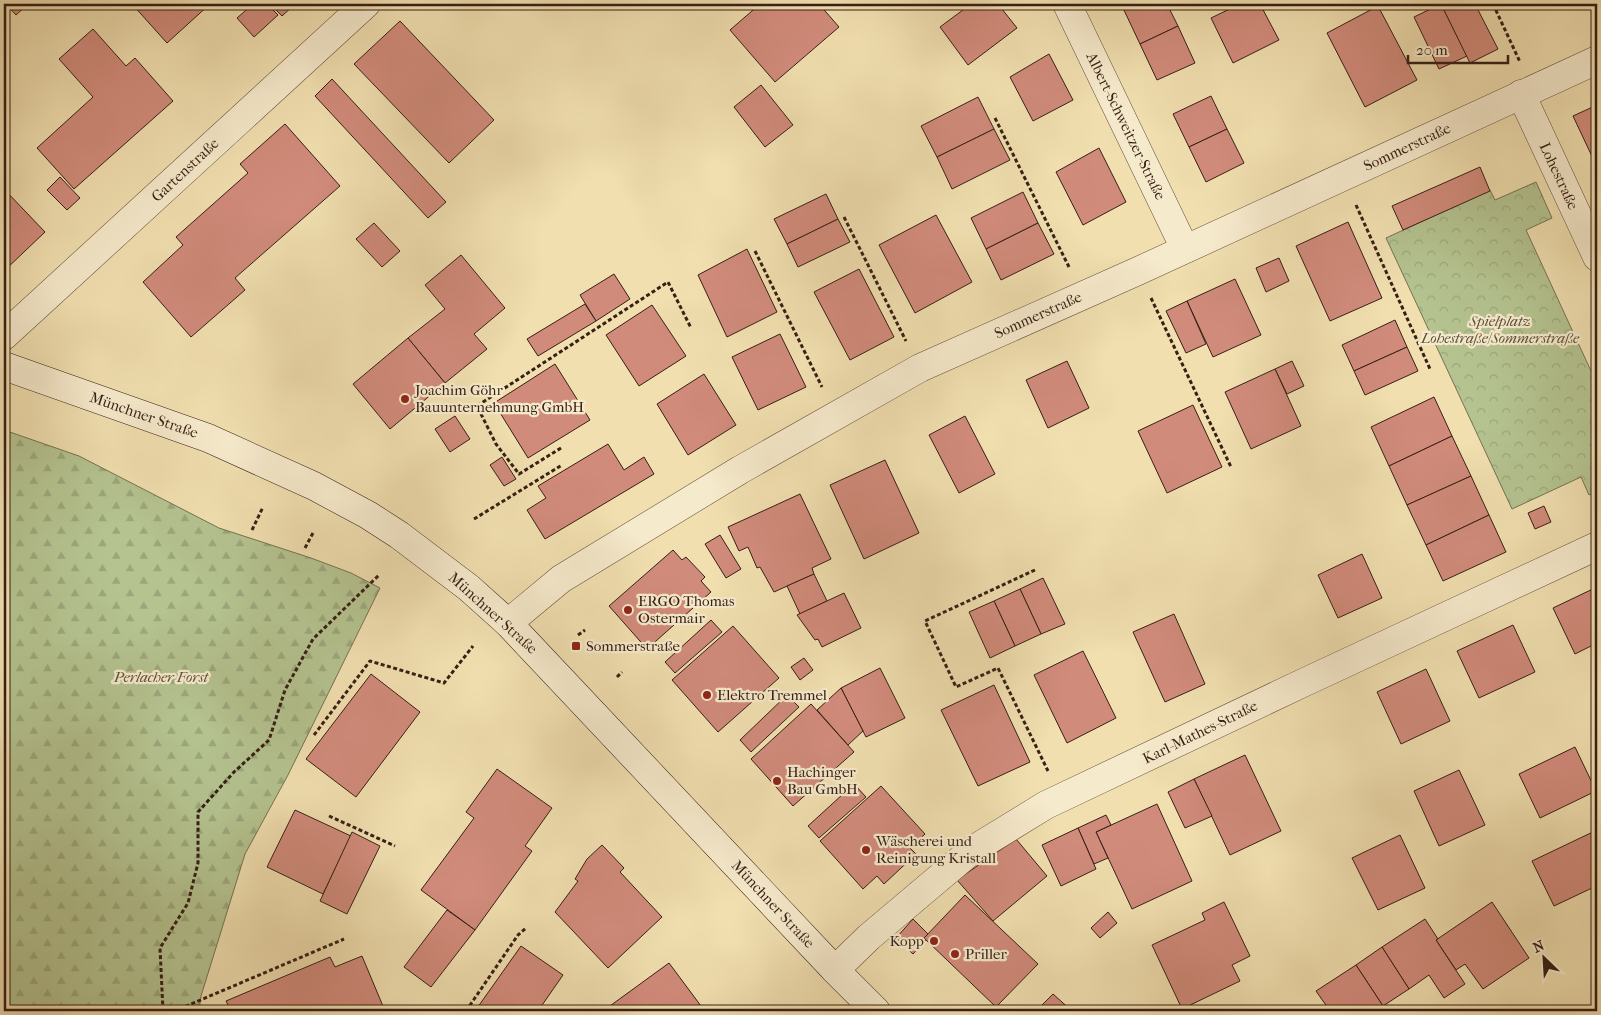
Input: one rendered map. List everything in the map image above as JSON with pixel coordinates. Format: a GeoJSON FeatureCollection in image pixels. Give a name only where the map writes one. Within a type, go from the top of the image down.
{"type":"FeatureCollection","features":[{"type":"Feature","properties":{"kind":"street","name":"Gartenstraße"},"geometry":{"type":"LineString","coordinates":[[4,336],[366,4]]}},
{"type":"Feature","properties":{"kind":"street","name":"Albert-Schweitzer-Straße"},"geometry":{"type":"LineString","coordinates":[[1067,4],[1185,249]]}},
{"type":"Feature","properties":{"kind":"street","name":"Sommerstraße"},"geometry":{"type":"LineString","coordinates":[[508,623],[561,579],[740,470],[920,368],[1138,271],[1597,60]]}},
{"type":"Feature","properties":{"kind":"street","name":"Lohestraße"},"geometry":{"type":"LineString","coordinates":[[1527,92],[1597,257]]}},
{"type":"Feature","properties":{"kind":"street","name":"Münchner Straße"},"geometry":{"type":"LineString","coordinates":[[4,366],[208,438],[314,486],[368,515],[399,535],[469,588],[508,623],[835,970],[876,1011]]}},
{"type":"Feature","properties":{"kind":"street","name":"Karl-Mathes-Straße"},"geometry":{"type":"LineString","coordinates":[[835,970],[869,937],[971,851],[1046,805],[1597,546]]}},
{"type":"Feature","properties":{"kind":"path"},"geometry":{"type":"LineString","coordinates":[[1493,4],[1527,92]]}},
{"type":"Feature","properties":{"kind":"path"},"geometry":{"type":"LineString","coordinates":[[995,118],[1082,295]]}},
{"type":"Feature","properties":{"kind":"path"},"geometry":{"type":"LineString","coordinates":[[1343,177],[1430,369]]}},
{"type":"Feature","properties":{"kind":"path"},"geometry":{"type":"LineString","coordinates":[[844,217],[920,368]]}},
{"type":"Feature","properties":{"kind":"path"},"geometry":{"type":"LineString","coordinates":[[755,250],[836,416]]}},
{"type":"Feature","properties":{"kind":"path"},"geometry":{"type":"LineString","coordinates":[[1138,271],[1231,467]]}},
{"type":"Feature","properties":{"kind":"path"},"geometry":{"type":"LineString","coordinates":[[561,448],[519,474],[496,444],[477,406],[668,282],[691,328]]}},
{"type":"Feature","properties":{"kind":"path"},"geometry":{"type":"LineString","coordinates":[[474,519],[562,465]]}},
{"type":"Feature","properties":{"kind":"path"},"geometry":{"type":"LineString","coordinates":[[252,530],[263,507]]}},
{"type":"Feature","properties":{"kind":"path"},"geometry":{"type":"LineString","coordinates":[[305,548],[314,531]]}},
{"type":"Feature","properties":{"kind":"path"},"geometry":{"type":"LineString","coordinates":[[1035,570],[925,621],[956,688],[998,668],[1062,798]]}},
{"type":"Feature","properties":{"kind":"path"},"geometry":{"type":"LineString","coordinates":[[163,1011],[160,948],[188,903],[198,863],[198,812],[234,772],[269,740],[285,690],[313,639],[379,575]]}},
{"type":"Feature","properties":{"kind":"path"},"geometry":{"type":"LineString","coordinates":[[578,636],[585,630]]}},
{"type":"Feature","properties":{"kind":"path"},"geometry":{"type":"LineString","coordinates":[[314,735],[370,662],[444,683],[474,646]]}},
{"type":"Feature","properties":{"kind":"path"},"geometry":{"type":"LineString","coordinates":[[617,677],[622,672]]}},
{"type":"Feature","properties":{"kind":"path"},"geometry":{"type":"LineString","coordinates":[[329,816],[395,846]]}},
{"type":"Feature","properties":{"kind":"path"},"geometry":{"type":"LineString","coordinates":[[466,1011],[518,935],[526,928]]}},
{"type":"Feature","properties":{"kind":"path"},"geometry":{"type":"LineString","coordinates":[[181,1011],[184,1007],[344,939]]}},
{"type":"Feature","properties":{"kind":"green space","name":"Spielplatz Lohestraße/Sommerstraße"},"geometry":{"type":"Polygon","coordinates":[[[1536,182],[1552,218],[1526,230],[1597,384],[1597,491],[1589,495],[1581,477],[1512,509],[1386,238],[1490,190],[1495,200],[1536,182]]]}},
{"type":"Feature","properties":{"kind":"green space","name":"Perlacher Forst"},"geometry":{"type":"Polygon","coordinates":[[[4,430],[79,456],[219,528],[311,558],[351,573],[380,588],[288,775],[245,854],[201,996],[199,1011],[4,1011],[4,430]]]}},
{"type":"Feature","properties":{"kind":"building"},"geometry":{"type":"Polygon","coordinates":[[[6,4],[28,4],[16,15],[6,4]]]}},
{"type":"Feature","properties":{"kind":"building"},"geometry":{"type":"Polygon","coordinates":[[[132,4],[210,4],[167,43],[132,4]]]}},
{"type":"Feature","properties":{"kind":"building"},"geometry":{"type":"Polygon","coordinates":[[[253,4],[267,4],[278,15],[254,37],[237,18],[253,4]]]}},
{"type":"Feature","properties":{"kind":"building"},"geometry":{"type":"Polygon","coordinates":[[[270,4],[292,4],[294,5],[282,16],[270,4]]]}},
{"type":"Feature","properties":{"kind":"building"},"geometry":{"type":"Polygon","coordinates":[[[760,4],[819,4],[839,27],[775,82],[730,30],[760,4]]]}},
{"type":"Feature","properties":{"kind":"building"},"geometry":{"type":"Polygon","coordinates":[[[971,4],[998,4],[1017,28],[968,65],[940,27],[971,4]]]}},
{"type":"Feature","properties":{"kind":"building"},"geometry":{"type":"Polygon","coordinates":[[[1131,4],[1167,4],[1178,26],[1140,44],[1123,8],[1131,4]]]}},
{"type":"Feature","properties":{"kind":"building"},"geometry":{"type":"Polygon","coordinates":[[[1240,4],[1260,4],[1279,40],[1233,63],[1211,18],[1240,4]]]}},
{"type":"Feature","properties":{"kind":"building"},"geometry":{"type":"Polygon","coordinates":[[[1441,4],[1467,56],[1439,69],[1414,17],[1441,4]]]}},
{"type":"Feature","properties":{"kind":"building"},"geometry":{"type":"Polygon","coordinates":[[[1458,4],[1475,4],[1498,49],[1470,63],[1444,10],[1458,4]]]}},
{"type":"Feature","properties":{"kind":"building"},"geometry":{"type":"Polygon","coordinates":[[[1378,6],[1417,80],[1365,107],[1327,33],[1378,6]]]}},
{"type":"Feature","properties":{"kind":"building"},"geometry":{"type":"Polygon","coordinates":[[[400,21],[494,120],[449,163],[354,64],[400,21]]]}},
{"type":"Feature","properties":{"kind":"building"},"geometry":{"type":"Polygon","coordinates":[[[1178,26],[1195,63],[1157,80],[1140,44],[1178,26]]]}},
{"type":"Feature","properties":{"kind":"building"},"geometry":{"type":"Polygon","coordinates":[[[93,29],[126,66],[135,58],[173,101],[74,189],[37,148],[93,97],[59,59],[93,29]]]}},
{"type":"Feature","properties":{"kind":"building"},"geometry":{"type":"Polygon","coordinates":[[[1049,54],[1073,100],[1033,121],[1010,77],[1049,54]]]}},
{"type":"Feature","properties":{"kind":"building"},"geometry":{"type":"Polygon","coordinates":[[[332,79],[446,202],[428,218],[315,96],[332,79]]]}},
{"type":"Feature","properties":{"kind":"building"},"geometry":{"type":"Polygon","coordinates":[[[761,85],[793,125],[765,147],[734,107],[761,85]]]}},
{"type":"Feature","properties":{"kind":"building"},"geometry":{"type":"Polygon","coordinates":[[[1211,96],[1227,129],[1189,147],[1173,114],[1211,96]]]}},
{"type":"Feature","properties":{"kind":"building"},"geometry":{"type":"Polygon","coordinates":[[[978,97],[994,129],[937,157],[921,126],[978,97]]]}},
{"type":"Feature","properties":{"kind":"building"},"geometry":{"type":"Polygon","coordinates":[[[1597,105],[1597,167],[1573,116],[1597,105]]]}},
{"type":"Feature","properties":{"kind":"building"},"geometry":{"type":"Polygon","coordinates":[[[285,124],[340,186],[235,278],[245,290],[191,337],[143,282],[183,245],[176,237],[248,173],[240,164],[285,124]]]}},
{"type":"Feature","properties":{"kind":"building"},"geometry":{"type":"Polygon","coordinates":[[[994,129],[1010,160],[952,189],[937,157],[994,129]]]}},
{"type":"Feature","properties":{"kind":"building"},"geometry":{"type":"Polygon","coordinates":[[[1227,129],[1244,163],[1206,182],[1189,147],[1227,129]]]}},
{"type":"Feature","properties":{"kind":"building"},"geometry":{"type":"Polygon","coordinates":[[[1099,148],[1126,202],[1083,225],[1056,172],[1099,148]]]}},
{"type":"Feature","properties":{"kind":"building"},"geometry":{"type":"Polygon","coordinates":[[[1480,167],[1490,191],[1403,230],[1392,206],[1480,167]]]}},
{"type":"Feature","properties":{"kind":"building"},"geometry":{"type":"Polygon","coordinates":[[[60,177],[80,198],[67,210],[47,190],[60,177]]]}},
{"type":"Feature","properties":{"kind":"building"},"geometry":{"type":"Polygon","coordinates":[[[4,189],[45,232],[4,271],[4,189]]]}},
{"type":"Feature","properties":{"kind":"building"},"geometry":{"type":"Polygon","coordinates":[[[1023,192],[1038,223],[986,249],[971,218],[1023,192]]]}},
{"type":"Feature","properties":{"kind":"building"},"geometry":{"type":"Polygon","coordinates":[[[826,194],[838,219],[787,244],[774,219],[826,194]]]}},
{"type":"Feature","properties":{"kind":"building"},"geometry":{"type":"Polygon","coordinates":[[[936,215],[972,282],[915,313],[879,245],[936,215]]]}},
{"type":"Feature","properties":{"kind":"building"},"geometry":{"type":"Polygon","coordinates":[[[838,219],[850,242],[798,267],[787,244],[838,219]]]}},
{"type":"Feature","properties":{"kind":"building"},"geometry":{"type":"Polygon","coordinates":[[[1348,222],[1382,298],[1330,321],[1296,246],[1348,222]]]}},
{"type":"Feature","properties":{"kind":"building"},"geometry":{"type":"Polygon","coordinates":[[[374,223],[400,251],[382,267],[356,239],[374,223]]]}},
{"type":"Feature","properties":{"kind":"building"},"geometry":{"type":"Polygon","coordinates":[[[1038,223],[1054,254],[1001,280],[986,249],[1038,223]]]}},
{"type":"Feature","properties":{"kind":"building"},"geometry":{"type":"Polygon","coordinates":[[[747,249],[777,312],[727,337],[698,275],[747,249]]]}},
{"type":"Feature","properties":{"kind":"building"},"geometry":{"type":"Polygon","coordinates":[[[461,255],[505,308],[474,334],[487,349],[445,383],[408,338],[445,309],[425,285],[461,255]]]}},
{"type":"Feature","properties":{"kind":"building"},"geometry":{"type":"Polygon","coordinates":[[[1279,258],[1289,281],[1266,292],[1256,268],[1279,258]]]}},
{"type":"Feature","properties":{"kind":"building"},"geometry":{"type":"Polygon","coordinates":[[[859,269],[894,337],[850,360],[814,292],[859,269]]]}},
{"type":"Feature","properties":{"kind":"building"},"geometry":{"type":"Polygon","coordinates":[[[614,274],[630,299],[596,321],[580,295],[614,274]]]}},
{"type":"Feature","properties":{"kind":"building"},"geometry":{"type":"Polygon","coordinates":[[[1235,279],[1261,335],[1213,357],[1187,301],[1235,279]]]}},
{"type":"Feature","properties":{"kind":"building"},"geometry":{"type":"Polygon","coordinates":[[[1187,301],[1206,344],[1186,353],[1166,311],[1187,301]]]}},
{"type":"Feature","properties":{"kind":"building"},"geometry":{"type":"Polygon","coordinates":[[[585,304],[596,321],[538,356],[527,339],[585,304]]]}},
{"type":"Feature","properties":{"kind":"building"},"geometry":{"type":"Polygon","coordinates":[[[652,305],[686,356],[639,386],[606,335],[652,305]]]}},
{"type":"Feature","properties":{"kind":"building"},"geometry":{"type":"Polygon","coordinates":[[[1395,320],[1407,347],[1354,371],[1342,345],[1395,320]]]}},
{"type":"Feature","properties":{"kind":"building"},"geometry":{"type":"Polygon","coordinates":[[[780,334],[806,387],[758,410],[732,357],[780,334]]]}},
{"type":"Feature","properties":{"kind":"building"},"geometry":{"type":"Polygon","coordinates":[[[408,338],[445,383],[390,429],[353,384],[408,338]]]}},
{"type":"Feature","properties":{"kind":"building"},"geometry":{"type":"Polygon","coordinates":[[[1407,347],[1418,371],[1365,395],[1354,371],[1407,347]]]}},
{"type":"Feature","properties":{"kind":"building"},"geometry":{"type":"Polygon","coordinates":[[[1067,361],[1089,408],[1048,428],[1026,380],[1067,361]]]}},
{"type":"Feature","properties":{"kind":"building"},"geometry":{"type":"Polygon","coordinates":[[[1292,361],[1304,386],[1287,394],[1275,369],[1292,361]]]}},
{"type":"Feature","properties":{"kind":"building"},"geometry":{"type":"Polygon","coordinates":[[[555,364],[590,420],[528,458],[494,403],[555,364]]]}},
{"type":"Feature","properties":{"kind":"building"},"geometry":{"type":"Polygon","coordinates":[[[1275,369],[1301,426],[1251,449],[1225,392],[1275,369]]]}},
{"type":"Feature","properties":{"kind":"building"},"geometry":{"type":"Polygon","coordinates":[[[704,374],[736,425],[688,455],[657,404],[704,374]]]}},
{"type":"Feature","properties":{"kind":"building"},"geometry":{"type":"Polygon","coordinates":[[[1434,397],[1452,436],[1389,466],[1371,427],[1434,397]]]}},
{"type":"Feature","properties":{"kind":"building"},"geometry":{"type":"Polygon","coordinates":[[[1193,405],[1222,467],[1167,493],[1138,431],[1193,405]]]}},
{"type":"Feature","properties":{"kind":"building"},"geometry":{"type":"Polygon","coordinates":[[[455,416],[470,439],[450,452],[435,429],[455,416]]]}},
{"type":"Feature","properties":{"kind":"building"},"geometry":{"type":"Polygon","coordinates":[[[965,416],[995,474],[959,493],[929,435],[965,416]]]}},
{"type":"Feature","properties":{"kind":"building"},"geometry":{"type":"Polygon","coordinates":[[[1452,436],[1471,476],[1407,505],[1389,466],[1452,436]]]}},
{"type":"Feature","properties":{"kind":"building"},"geometry":{"type":"Polygon","coordinates":[[[608,444],[624,470],[644,457],[654,474],[545,539],[527,510],[546,498],[538,486],[608,444]]]}},
{"type":"Feature","properties":{"kind":"building"},"geometry":{"type":"Polygon","coordinates":[[[502,457],[516,479],[504,486],[490,465],[502,457]]]}},
{"type":"Feature","properties":{"kind":"building"},"geometry":{"type":"Polygon","coordinates":[[[885,460],[919,533],[864,559],[830,485],[885,460]]]}},
{"type":"Feature","properties":{"kind":"building"},"geometry":{"type":"Polygon","coordinates":[[[1471,476],[1489,515],[1426,545],[1407,505],[1471,476]]]}},
{"type":"Feature","properties":{"kind":"building"},"geometry":{"type":"Polygon","coordinates":[[[800,494],[831,559],[812,568],[814,574],[774,592],[760,567],[757,568],[748,547],[739,551],[728,527],[800,494]]]}},
{"type":"Feature","properties":{"kind":"building"},"geometry":{"type":"Polygon","coordinates":[[[1544,506],[1551,522],[1535,529],[1528,513],[1544,506]]]}},
{"type":"Feature","properties":{"kind":"building"},"geometry":{"type":"Polygon","coordinates":[[[1489,515],[1506,552],[1443,581],[1426,545],[1489,515]]]}},
{"type":"Feature","properties":{"kind":"building"},"geometry":{"type":"Polygon","coordinates":[[[720,535],[741,569],[726,578],[705,544],[720,535]]]}},
{"type":"Feature","properties":{"kind":"building"},"geometry":{"type":"Polygon","coordinates":[[[673,550],[682,560],[686,557],[705,577],[701,581],[711,592],[647,649],[609,606],[673,550]]]}},
{"type":"Feature","properties":{"kind":"building"},"geometry":{"type":"Polygon","coordinates":[[[1362,554],[1382,598],[1338,618],[1318,575],[1362,554]]]}},
{"type":"Feature","properties":{"kind":"building"},"geometry":{"type":"Polygon","coordinates":[[[814,574],[827,601],[800,614],[787,586],[814,574]]]}},
{"type":"Feature","properties":{"kind":"building"},"geometry":{"type":"Polygon","coordinates":[[[1043,578],[1065,624],[1041,634],[1020,589],[1043,578]]]}},
{"type":"Feature","properties":{"kind":"building"},"geometry":{"type":"Polygon","coordinates":[[[1597,587],[1597,643],[1575,654],[1553,608],[1597,587]]]}},
{"type":"Feature","properties":{"kind":"building"},"geometry":{"type":"Polygon","coordinates":[[[1020,589],[1041,634],[1015,646],[994,601],[1020,589]]]}},
{"type":"Feature","properties":{"kind":"building"},"geometry":{"type":"Polygon","coordinates":[[[844,593],[861,628],[822,647],[818,639],[815,640],[797,615],[844,593]]]}},
{"type":"Feature","properties":{"kind":"building"},"geometry":{"type":"Polygon","coordinates":[[[994,601],[1015,646],[990,658],[969,612],[994,601]]]}},
{"type":"Feature","properties":{"kind":"building"},"geometry":{"type":"Polygon","coordinates":[[[1174,614],[1205,684],[1165,702],[1133,632],[1174,614]]]}},
{"type":"Feature","properties":{"kind":"building"},"geometry":{"type":"Polygon","coordinates":[[[711,620],[722,632],[675,673],[665,662],[711,620]]]}},
{"type":"Feature","properties":{"kind":"building"},"geometry":{"type":"Polygon","coordinates":[[[1513,625],[1535,672],[1479,698],[1457,651],[1513,625]]]}},
{"type":"Feature","properties":{"kind":"building"},"geometry":{"type":"Polygon","coordinates":[[[733,626],[779,678],[718,732],[672,680],[733,626]]]}},
{"type":"Feature","properties":{"kind":"building"},"geometry":{"type":"Polygon","coordinates":[[[1083,651],[1116,718],[1067,743],[1034,675],[1083,651]]]}},
{"type":"Feature","properties":{"kind":"building"},"geometry":{"type":"Polygon","coordinates":[[[804,658],[813,670],[800,680],[791,667],[804,658]]]}},
{"type":"Feature","properties":{"kind":"building"},"geometry":{"type":"Polygon","coordinates":[[[880,668],[905,718],[866,737],[841,688],[880,668]]]}},
{"type":"Feature","properties":{"kind":"building"},"geometry":{"type":"Polygon","coordinates":[[[1426,669],[1450,721],[1401,744],[1377,692],[1426,669]]]}},
{"type":"Feature","properties":{"kind":"building"},"geometry":{"type":"Polygon","coordinates":[[[371,674],[420,712],[356,797],[306,759],[371,674]]]}},
{"type":"Feature","properties":{"kind":"building"},"geometry":{"type":"Polygon","coordinates":[[[994,685],[1030,762],[978,786],[941,710],[994,685]]]}},
{"type":"Feature","properties":{"kind":"building"},"geometry":{"type":"Polygon","coordinates":[[[841,688],[863,731],[848,745],[817,710],[841,688]]]}},
{"type":"Feature","properties":{"kind":"building"},"geometry":{"type":"Polygon","coordinates":[[[787,695],[799,707],[751,752],[740,740],[787,695]]]}},
{"type":"Feature","properties":{"kind":"building"},"geometry":{"type":"Polygon","coordinates":[[[811,704],[854,752],[793,806],[751,759],[811,704]]]}},
{"type":"Feature","properties":{"kind":"building"},"geometry":{"type":"Polygon","coordinates":[[[1575,747],[1596,791],[1540,818],[1519,774],[1575,747]]]}},
{"type":"Feature","properties":{"kind":"building"},"geometry":{"type":"Polygon","coordinates":[[[1245,755],[1281,831],[1230,855],[1194,779],[1245,755]]]}},
{"type":"Feature","properties":{"kind":"building"},"geometry":{"type":"Polygon","coordinates":[[[497,769],[552,808],[525,846],[532,851],[475,930],[421,890],[474,818],[466,812],[497,769]]]}},
{"type":"Feature","properties":{"kind":"building"},"geometry":{"type":"Polygon","coordinates":[[[1459,770],[1485,825],[1439,846],[1414,791],[1459,770]]]}},
{"type":"Feature","properties":{"kind":"building"},"geometry":{"type":"Polygon","coordinates":[[[1194,779],[1212,816],[1185,828],[1168,792],[1194,779]]]}},
{"type":"Feature","properties":{"kind":"building"},"geometry":{"type":"Polygon","coordinates":[[[854,784],[866,797],[819,838],[808,826],[854,784]]]}},
{"type":"Feature","properties":{"kind":"building"},"geometry":{"type":"Polygon","coordinates":[[[881,786],[925,834],[910,848],[916,854],[884,884],[877,876],[863,889],[820,841],[881,786]]]}},
{"type":"Feature","properties":{"kind":"building"},"geometry":{"type":"Polygon","coordinates":[[[1157,804],[1192,881],[1132,909],[1096,832],[1157,804]]]}},
{"type":"Feature","properties":{"kind":"building"},"geometry":{"type":"Polygon","coordinates":[[[295,810],[351,836],[323,894],[267,867],[295,810]]]}},
{"type":"Feature","properties":{"kind":"building"},"geometry":{"type":"Polygon","coordinates":[[[1106,815],[1111,825],[1096,832],[1108,858],[1094,864],[1078,828],[1106,815]]]}},
{"type":"Feature","properties":{"kind":"building"},"geometry":{"type":"Polygon","coordinates":[[[1078,828],[1096,869],[1061,886],[1042,845],[1078,828]]]}},
{"type":"Feature","properties":{"kind":"building"},"geometry":{"type":"Polygon","coordinates":[[[1597,830],[1597,898],[1592,888],[1554,906],[1532,861],[1597,830]]]}},
{"type":"Feature","properties":{"kind":"building"},"geometry":{"type":"Polygon","coordinates":[[[352,832],[380,846],[347,914],[320,901],[352,832]]]}},
{"type":"Feature","properties":{"kind":"building"},"geometry":{"type":"Polygon","coordinates":[[[1400,835],[1425,888],[1378,910],[1352,858],[1400,835]]]}},
{"type":"Feature","properties":{"kind":"building"},"geometry":{"type":"Polygon","coordinates":[[[1016,839],[1047,876],[993,921],[957,880],[1016,839]]]}},
{"type":"Feature","properties":{"kind":"building"},"geometry":{"type":"Polygon","coordinates":[[[602,845],[624,868],[620,872],[662,917],[608,968],[555,912],[578,881],[575,879],[587,859],[602,845]]]}},
{"type":"Feature","properties":{"kind":"building"},"geometry":{"type":"Polygon","coordinates":[[[965,895],[1038,964],[996,1007],[924,938],[965,895]]]}},
{"type":"Feature","properties":{"kind":"building"},"geometry":{"type":"Polygon","coordinates":[[[1224,902],[1250,956],[1232,965],[1240,981],[1182,1009],[1152,945],[1205,920],[1202,913],[1224,902]]]}},
{"type":"Feature","properties":{"kind":"building"},"geometry":{"type":"Polygon","coordinates":[[[1492,902],[1529,958],[1483,989],[1465,964],[1456,970],[1436,940],[1492,902]]]}},
{"type":"Feature","properties":{"kind":"building"},"geometry":{"type":"Polygon","coordinates":[[[447,910],[475,930],[431,987],[404,967],[447,910]]]}},
{"type":"Feature","properties":{"kind":"building"},"geometry":{"type":"Polygon","coordinates":[[[1108,912],[1117,923],[1100,938],[1091,928],[1108,912]]]}},
{"type":"Feature","properties":{"kind":"building"},"geometry":{"type":"Polygon","coordinates":[[[913,919],[928,934],[924,938],[926,940],[913,954],[896,938],[913,919]]]}},
{"type":"Feature","properties":{"kind":"building"},"geometry":{"type":"Polygon","coordinates":[[[1425,919],[1438,939],[1436,940],[1465,984],[1444,998],[1429,975],[1409,989],[1382,947],[1425,919]]]}},
{"type":"Feature","properties":{"kind":"building"},"geometry":{"type":"Polygon","coordinates":[[[521,946],[563,975],[538,1011],[475,1011],[521,946]]]}},
{"type":"Feature","properties":{"kind":"building"},"geometry":{"type":"Polygon","coordinates":[[[1382,947],[1409,989],[1383,1006],[1356,965],[1382,947]]]}},
{"type":"Feature","properties":{"kind":"building"},"geometry":{"type":"Polygon","coordinates":[[[362,956],[385,1011],[231,1011],[226,1001],[330,957],[335,967],[362,956]]]}},
{"type":"Feature","properties":{"kind":"building"},"geometry":{"type":"Polygon","coordinates":[[[669,963],[704,1010],[603,1011],[669,963]]]}},
{"type":"Feature","properties":{"kind":"building"},"geometry":{"type":"Polygon","coordinates":[[[1356,965],[1383,1006],[1375,1011],[1330,1011],[1316,991],[1356,965]]]}},
{"type":"Feature","properties":{"kind":"building"},"geometry":{"type":"Polygon","coordinates":[[[1053,994],[1072,1011],[1036,1011],[1053,994]]]}},
{"type":"Feature","properties":{"kind":"place","name":"Joachim Göhr Bauunternehmung GmbH"},"geometry":{"type":"Point","coordinates":[405,399]}},
{"type":"Feature","properties":{"kind":"place","name":"ERGO Thomas Ostermair"},"geometry":{"type":"Point","coordinates":[628,610]}},
{"type":"Feature","properties":{"kind":"place","name":"Sommerstraße"},"geometry":{"type":"Point","coordinates":[576,646]}},
{"type":"Feature","properties":{"kind":"place","name":"Elektro Tremmel"},"geometry":{"type":"Point","coordinates":[707,695]}},
{"type":"Feature","properties":{"kind":"place","name":"Hachinger Bau GmbH"},"geometry":{"type":"Point","coordinates":[777,781]}},
{"type":"Feature","properties":{"kind":"place","name":"Wäscherei und Reinigung Kristall"},"geometry":{"type":"Point","coordinates":[866,850]}},
{"type":"Feature","properties":{"kind":"place","name":"Kopp"},"geometry":{"type":"Point","coordinates":[934,941]}},
{"type":"Feature","properties":{"kind":"place","name":"Priller"},"geometry":{"type":"Point","coordinates":[955,954]}}]}
